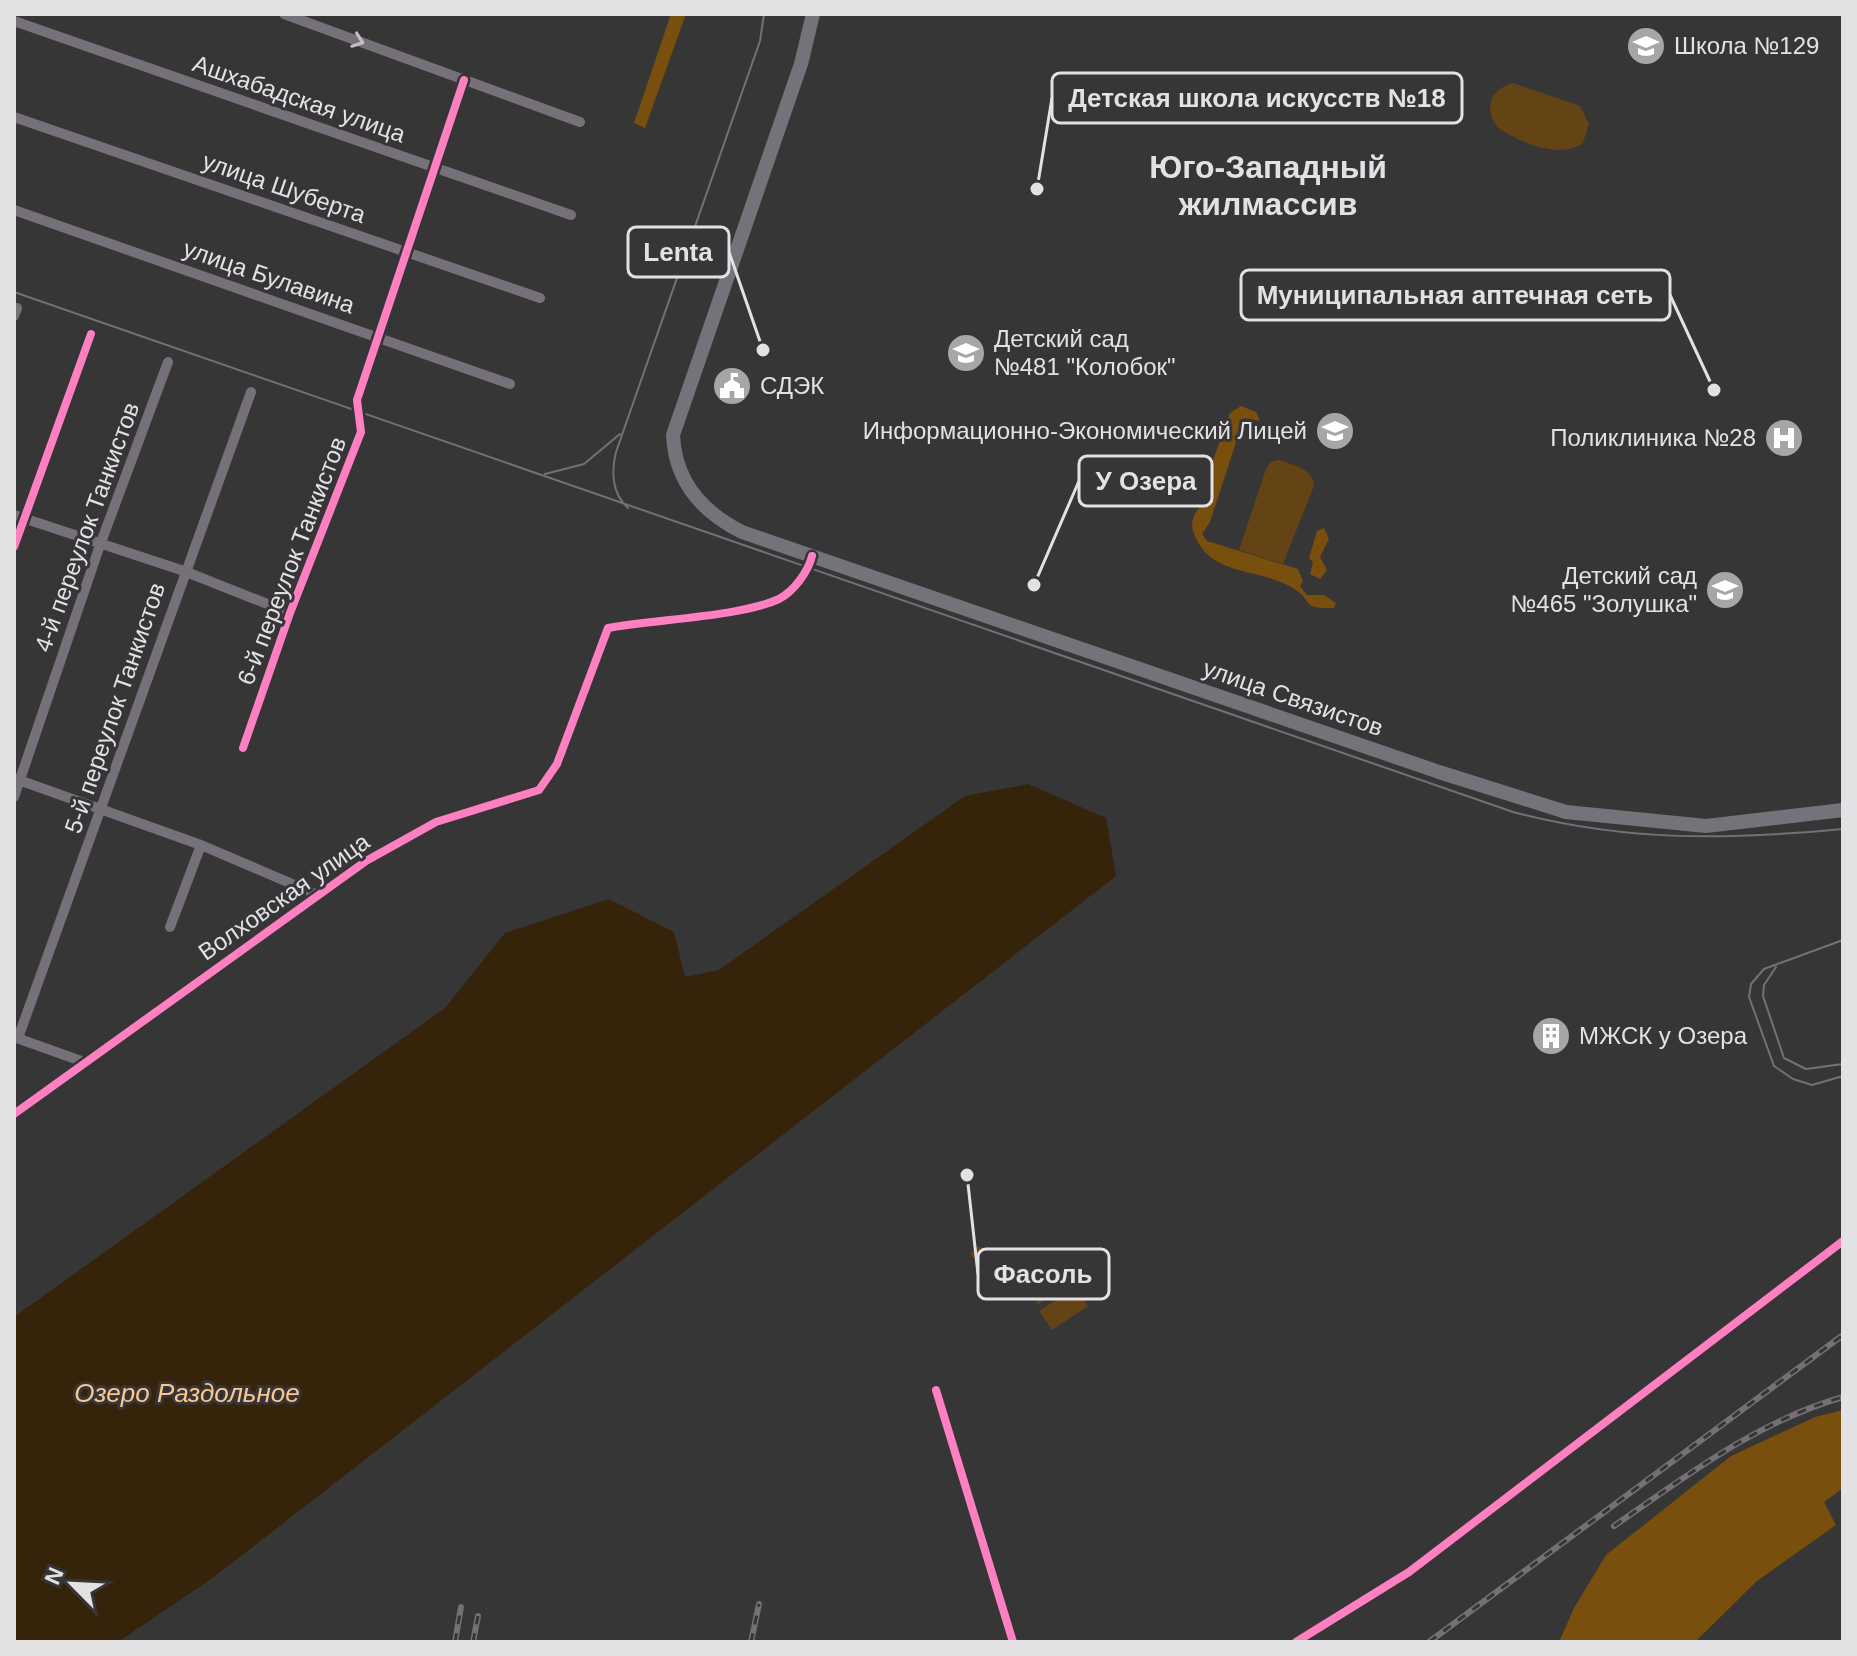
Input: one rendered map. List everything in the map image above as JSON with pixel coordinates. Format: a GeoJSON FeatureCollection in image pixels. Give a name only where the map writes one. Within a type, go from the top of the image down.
{"type":"FeatureCollection","features":[{"type":"Feature","properties":{"kind":"main road","name":"улица Связистов"},"geometry":{"type":"LineString","coordinates":[[813,14],[801,64],[673,435],[678,469],[693,494],[716,519],[742,532],[1439,772],[1566,812],[1706,826],[1843,810]]}},
{"type":"Feature","properties":{"kind":"street"},"geometry":{"type":"LineString","coordinates":[[284,14],[580,122]]}},
{"type":"Feature","properties":{"kind":"street","name":"Ашхабадская улица"},"geometry":{"type":"LineString","coordinates":[[14,21],[571,215]]}},
{"type":"Feature","properties":{"kind":"street"},"geometry":{"type":"LineString","coordinates":[[379,336],[464,80]]}},
{"type":"Feature","properties":{"kind":"street","name":"улица Шуберта"},"geometry":{"type":"LineString","coordinates":[[14,117],[540,298]]}},
{"type":"Feature","properties":{"kind":"street","name":"улица Булавина"},"geometry":{"type":"LineString","coordinates":[[14,210],[510,384]]}},
{"type":"Feature","properties":{"kind":"street"},"geometry":{"type":"LineString","coordinates":[[14,547],[19,517],[91,334]]}},
{"type":"Feature","properties":{"kind":"street","name":"6-й переулок Танкистов"},"geometry":{"type":"LineString","coordinates":[[243,748],[290,613],[361,432],[357,400],[379,336]]}},
{"type":"Feature","properties":{"kind":"street","name":"4-й переулок Танкистов"},"geometry":{"type":"LineString","coordinates":[[14,797],[17,780],[100,545],[168,362]]}},
{"type":"Feature","properties":{"kind":"street","name":"5-й переулок Танкистов"},"geometry":{"type":"LineString","coordinates":[[16,1037],[102,810],[184,571],[251,392]]}},
{"type":"Feature","properties":{"kind":"street"},"geometry":{"type":"LineString","coordinates":[[19,517],[184,571],[290,613]]}},
{"type":"Feature","properties":{"kind":"street","name":"Волховская улица"},"geometry":{"type":"LineString","coordinates":[[14,1114],[366,861],[436,822],[539,790],[557,764],[608,628],[749,608],[781,598],[805,574],[812,556]]}},
{"type":"Feature","properties":{"kind":"street"},"geometry":{"type":"LineString","coordinates":[[17,780],[201,845],[318,895]]}},
{"type":"Feature","properties":{"kind":"street"},"geometry":{"type":"LineString","coordinates":[[170,927],[201,845]]}},
{"type":"Feature","properties":{"kind":"street"},"geometry":{"type":"LineString","coordinates":[[16,1037],[84,1062]]}},
{"type":"Feature","properties":{"kind":"street"},"geometry":{"type":"LineString","coordinates":[[1296,1642],[1409,1572],[1843,1241]]}},
{"type":"Feature","properties":{"kind":"street"},"geometry":{"type":"LineString","coordinates":[[936,1390],[1013,1642]]}},
{"type":"Feature","properties":{"kind":"shaded area"},"geometry":{"type":"Polygon","coordinates":[[[671,14],[686,14],[645,128],[634,123],[671,14]]]}},
{"type":"Feature","properties":{"kind":"shaded area"},"geometry":{"type":"Polygon","coordinates":[[[1513,83],[1580,106],[1589,124],[1583,143],[1563,150],[1551,149],[1517,139],[1498,128],[1491,114],[1491,101],[1499,90],[1513,83]]]}},
{"type":"Feature","properties":{"kind":"shaded area"},"geometry":{"type":"Polygon","coordinates":[[[1241,406],[1256,412],[1260,421],[1244,418],[1210,522],[1202,534],[1207,541],[1298,569],[1303,581],[1300,586],[1307,595],[1324,595],[1336,603],[1334,608],[1312,606],[1293,588],[1280,581],[1224,565],[1202,548],[1194,534],[1194,517],[1204,502],[1202,491],[1230,413],[1241,406]]]}},
{"type":"Feature","properties":{"kind":"shaded area"},"geometry":{"type":"Polygon","coordinates":[[[1279,460],[1306,471],[1314,486],[1283,564],[1239,550],[1266,469],[1271,462],[1279,460]]]}},
{"type":"Feature","properties":{"kind":"shaded area"},"geometry":{"type":"Polygon","coordinates":[[[1324,528],[1329,539],[1320,557],[1327,570],[1320,579],[1310,574],[1313,562],[1309,558],[1317,531],[1324,528]]]}},
{"type":"Feature","properties":{"kind":"shaded area"},"geometry":{"type":"Polygon","coordinates":[[[978,1246],[996,1253],[983,1267],[970,1254],[978,1246]]]}},
{"type":"Feature","properties":{"kind":"shaded area"},"geometry":{"type":"Polygon","coordinates":[[[1032,1266],[1073,1282],[1037,1305],[1032,1266]]]}},
{"type":"Feature","properties":{"kind":"shaded area"},"geometry":{"type":"Polygon","coordinates":[[[1076,1287],[1088,1306],[1052,1330],[1039,1311],[1076,1287]]]}},
{"type":"Feature","properties":{"kind":"shaded area"},"geometry":{"type":"Polygon","coordinates":[[[1843,1410],[1843,1488],[1824,1502],[1836,1525],[1757,1581],[1695,1642],[1559,1642],[1574,1608],[1606,1555],[1731,1456],[1815,1417],[1843,1410]]]}},
{"type":"Feature","properties":{"kind":"water","name":"Озеро Раздольное"},"geometry":{"type":"Polygon","coordinates":[[[1028,784],[1106,818],[1116,876],[214,1577],[118,1642],[14,1642],[14,1317],[445,1008],[505,933],[609,899],[674,932],[685,977],[719,970],[965,796],[1028,784]]]}},
{"type":"Feature","properties":{"kind":"tram line"},"geometry":{"type":"LineString","coordinates":[[628,508],[614,482],[616,452],[760,41],[764,14]]}},
{"type":"Feature","properties":{"kind":"tram line"},"geometry":{"type":"LineString","coordinates":[[14,292],[1513,812],[1596,829],[1677,836],[1759,835],[1843,829]]}},
{"type":"Feature","properties":{"kind":"tram line"},"geometry":{"type":"LineString","coordinates":[[545,474],[584,464],[620,434]]}},
{"type":"Feature","properties":{"kind":"tram line"},"geometry":{"type":"LineString","coordinates":[[1843,940],[1764,969],[1751,984],[1749,997],[1774,1066],[1793,1079],[1812,1085],[1843,1076]]}},
{"type":"Feature","properties":{"kind":"tram line"},"geometry":{"type":"LineString","coordinates":[[1776,967],[1764,985],[1763,996],[1784,1058],[1806,1069],[1843,1064]]}},
{"type":"Feature","properties":{"kind":"railway"},"geometry":{"type":"LineString","coordinates":[[1429,1642],[1843,1335]]}},
{"type":"Feature","properties":{"kind":"railway"},"geometry":{"type":"LineString","coordinates":[[1614,1526],[1696,1469],[1752,1435],[1843,1397]]}},
{"type":"Feature","properties":{"kind":"railway"},"geometry":{"type":"LineString","coordinates":[[751,1642],[759,1604]]}},
{"type":"Feature","properties":{"kind":"railway"},"geometry":{"type":"LineString","coordinates":[[455,1642],[461,1607]]}},
{"type":"Feature","properties":{"kind":"railway"},"geometry":{"type":"LineString","coordinates":[[473,1642],[478,1616]]}},
{"type":"Feature","properties":{"kind":"cycle path"},"geometry":{"type":"LineString","coordinates":[[243,748],[290,613],[361,432],[357,400],[464,80]]}},
{"type":"Feature","properties":{"kind":"cycle path"},"geometry":{"type":"LineString","coordinates":[[14,547],[91,334]]}},
{"type":"Feature","properties":{"kind":"cycle path"},"geometry":{"type":"LineString","coordinates":[[14,1114],[366,861],[436,822],[539,790],[557,764],[608,628],[720,614],[762,605],[790,591],[804,575],[812,556]]}},
{"type":"Feature","properties":{"kind":"cycle path"},"geometry":{"type":"LineString","coordinates":[[1296,1642],[1409,1572],[1843,1241]]}},
{"type":"Feature","properties":{"kind":"cycle path"},"geometry":{"type":"LineString","coordinates":[[936,1390],[1013,1642]]}},
{"type":"Feature","properties":{"kind":"place","name":"Школа №129"},"geometry":{"type":"Point","coordinates":[1646,46]}},
{"type":"Feature","properties":{"kind":"place","name":"Детская школа искусств №18"},"geometry":{"type":"Point","coordinates":[1037,189]}},
{"type":"Feature","properties":{"kind":"place","name":"Lenta"},"geometry":{"type":"Point","coordinates":[763,350]}},
{"type":"Feature","properties":{"kind":"place","name":"Детский сад №481 \"Колобок\""},"geometry":{"type":"Point","coordinates":[966,353]}},
{"type":"Feature","properties":{"kind":"place","name":"СДЭК"},"geometry":{"type":"Point","coordinates":[732,386]}},
{"type":"Feature","properties":{"kind":"place","name":"Муниципальная аптечная сеть"},"geometry":{"type":"Point","coordinates":[1714,390]}},
{"type":"Feature","properties":{"kind":"place","name":"Информационно-Экономический Лицей"},"geometry":{"type":"Point","coordinates":[1335,431]}},
{"type":"Feature","properties":{"kind":"place","name":"Поликлиника №28"},"geometry":{"type":"Point","coordinates":[1784,438]}},
{"type":"Feature","properties":{"kind":"place","name":"У Озера"},"geometry":{"type":"Point","coordinates":[1034,585]}},
{"type":"Feature","properties":{"kind":"place","name":"Детский сад №465 \"Золушка\""},"geometry":{"type":"Point","coordinates":[1725,590]}},
{"type":"Feature","properties":{"kind":"place","name":"МЖСК у Озера"},"geometry":{"type":"Point","coordinates":[1551,1036]}},
{"type":"Feature","properties":{"kind":"place","name":"Фасоль"},"geometry":{"type":"Point","coordinates":[967,1175]}},
{"type":"Feature","properties":{"kind":"district","name":"Юго-Западный жилмассив"},"geometry":{"type":"Point","coordinates":[1268,186]}}]}
